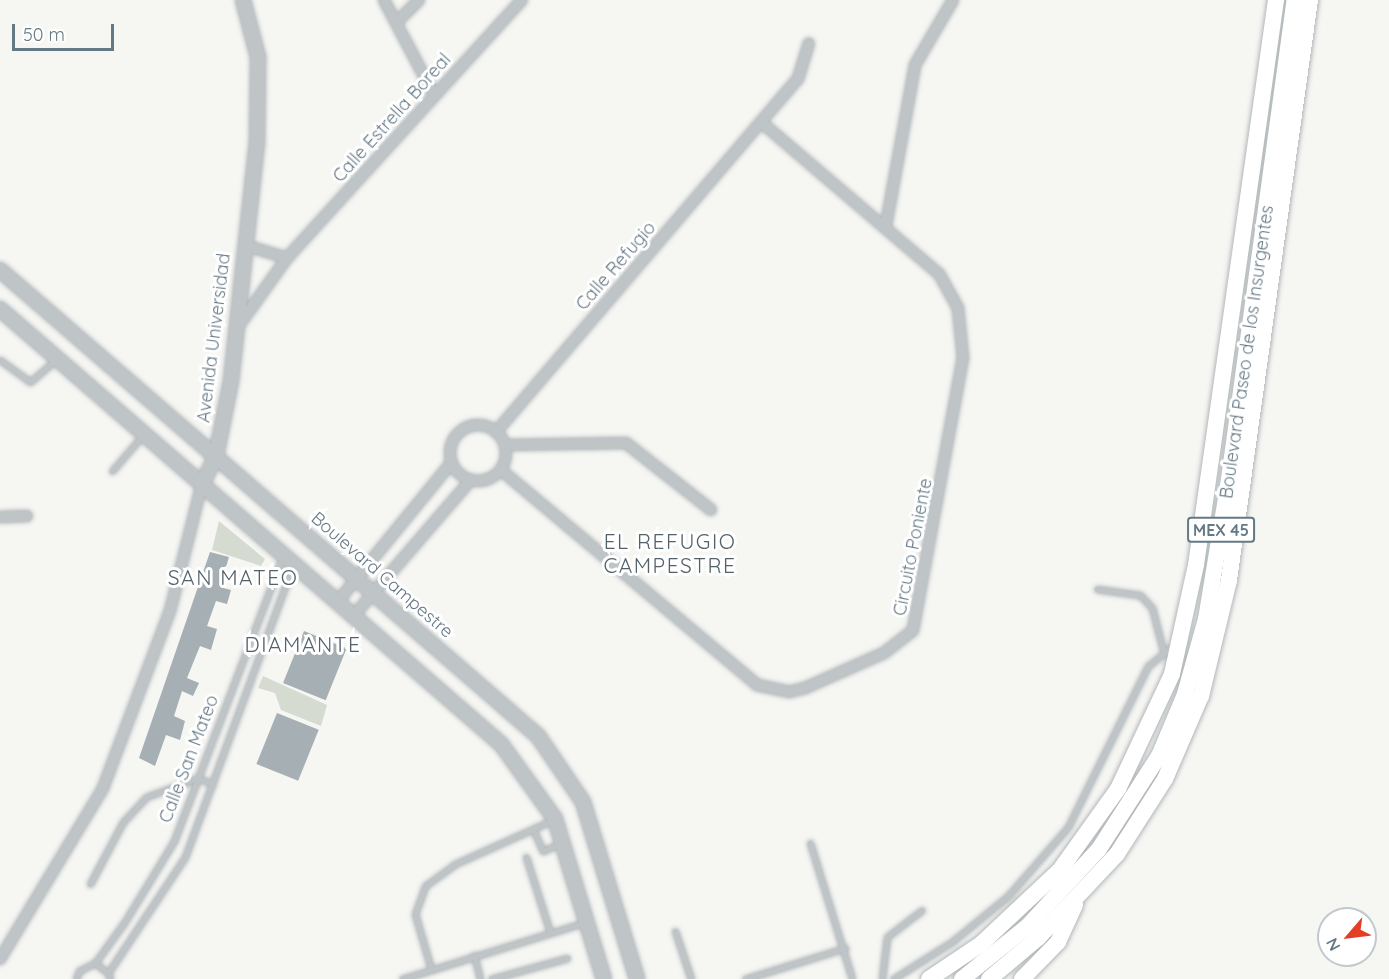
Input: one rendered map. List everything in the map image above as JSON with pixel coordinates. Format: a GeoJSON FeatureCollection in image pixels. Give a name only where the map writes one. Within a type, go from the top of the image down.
{"type":"FeatureCollection","features":[{"type":"Feature","properties":{"kind":"main road"},"geometry":{"type":"LineString","coordinates":[[929,979],[1010,919],[1060,870],[1118,789],[1152,723],[1181,642],[1276,0]]}},
{"type":"Feature","properties":{"kind":"main road","name":"Boulevard Paseo de los Insurgentes"},"geometry":{"type":"LineString","coordinates":[[962,979],[1033,932],[1078,898],[1117,854],[1165,778],[1210,667],[1230,580],[1307,0]]}},
{"type":"Feature","properties":{"kind":"main road","name":"Boulevard Paseo de los Insurgentes"},"geometry":{"type":"LineString","coordinates":[[989,979],[1033,932],[1099,849],[1137,795],[1176,719],[1197,658],[1242,401],[1307,0]]}},
{"type":"Feature","properties":{"kind":"main road"},"geometry":{"type":"LineString","coordinates":[[1023,979],[1042,961],[1078,898]]}},
{"type":"Feature","properties":{"kind":"main road"},"geometry":{"type":"LineString","coordinates":[[1010,919],[1033,932],[1042,961]]}},
{"type":"Feature","properties":{"kind":"street","name":"Avenida Universidad"},"geometry":{"type":"LineString","coordinates":[[0,958],[103,788],[170,611],[202,484],[216,456],[236,329],[260,98],[258,57],[243,0]]}},
{"type":"Feature","properties":{"kind":"street"},"geometry":{"type":"LineString","coordinates":[[384,0],[434,95]]}},
{"type":"Feature","properties":{"kind":"street"},"geometry":{"type":"LineString","coordinates":[[397,22],[419,0]]}},
{"type":"Feature","properties":{"kind":"street","name":"Calle Estrella Boreal"},"geometry":{"type":"LineString","coordinates":[[236,329],[287,258],[522,0]]}},
{"type":"Feature","properties":{"kind":"street"},"geometry":{"type":"LineString","coordinates":[[886,225],[915,65],[953,0]]}},
{"type":"Feature","properties":{"kind":"street","name":"Calle Refugio"},"geometry":{"type":"LineString","coordinates":[[496,432],[798,79],[809,44]]}},
{"type":"Feature","properties":{"kind":"street","name":"Circuito Poniente"},"geometry":{"type":"LineString","coordinates":[[501,470],[757,685],[789,692],[805,688],[899,645],[920,614],[963,336],[958,308],[939,274],[886,225],[761,122]]}},
{"type":"Feature","properties":{"kind":"street"},"geometry":{"type":"LineString","coordinates":[[244,245],[287,258]]}},
{"type":"Feature","properties":{"kind":"street","name":"Boulevard Campestre"},"geometry":{"type":"LineString","coordinates":[[1,272],[497,697],[565,770],[596,834],[637,979]]}},
{"type":"Feature","properties":{"kind":"street"},"geometry":{"type":"LineString","coordinates":[[0,309],[202,484],[356,613],[501,744],[555,819],[565,842],[604,979]]}},
{"type":"Feature","properties":{"kind":"street"},"geometry":{"type":"LineString","coordinates":[[339,600],[452,462],[458,433],[477,425],[496,432],[505,445],[501,470],[487,480],[471,480],[452,462]]}},
{"type":"Feature","properties":{"kind":"street"},"geometry":{"type":"LineString","coordinates":[[505,445],[626,443],[711,510]]}},
{"type":"Feature","properties":{"kind":"street"},"geometry":{"type":"LineString","coordinates":[[356,613],[471,480]]}},
{"type":"Feature","properties":{"kind":"street"},"geometry":{"type":"LineString","coordinates":[[0,517],[27,516]]}},
{"type":"Feature","properties":{"kind":"lane"},"geometry":{"type":"LineString","coordinates":[[0,360],[30,382],[57,358]]}},
{"type":"Feature","properties":{"kind":"lane"},"geometry":{"type":"LineString","coordinates":[[112,471],[144,434]]}},
{"type":"Feature","properties":{"kind":"lane","name":"Calle San Mateo"},"geometry":{"type":"LineString","coordinates":[[76,979],[79,971],[95,963],[165,859],[237,677],[289,557]]}},
{"type":"Feature","properties":{"kind":"lane","name":"Calle San Mateo"},"geometry":{"type":"LineString","coordinates":[[95,963],[109,976],[185,857],[250,683],[289,557]]}},
{"type":"Feature","properties":{"kind":"lane"},"geometry":{"type":"LineString","coordinates":[[1097,589],[1140,595],[1152,608],[1163,650]]}},
{"type":"Feature","properties":{"kind":"lane"},"geometry":{"type":"LineString","coordinates":[[893,979],[953,941],[1008,896],[1068,827],[1148,666],[1163,650],[1181,642]]}},
{"type":"Feature","properties":{"kind":"lane"},"geometry":{"type":"LineString","coordinates":[[237,677],[250,683]]}},
{"type":"Feature","properties":{"kind":"lane"},"geometry":{"type":"LineString","coordinates":[[90,884],[134,807],[198,778],[213,784]]}},
{"type":"Feature","properties":{"kind":"lane"},"geometry":{"type":"LineString","coordinates":[[431,969],[415,914],[425,886],[455,864],[555,819]]}},
{"type":"Feature","properties":{"kind":"lane"},"geometry":{"type":"LineString","coordinates":[[533,829],[543,851],[565,842]]}},
{"type":"Feature","properties":{"kind":"lane"},"geometry":{"type":"LineString","coordinates":[[810,843],[845,948],[852,979]]}},
{"type":"Feature","properties":{"kind":"lane"},"geometry":{"type":"LineString","coordinates":[[526,857],[550,932]]}},
{"type":"Feature","properties":{"kind":"lane"},"geometry":{"type":"LineString","coordinates":[[882,979],[887,937],[922,910]]}},
{"type":"Feature","properties":{"kind":"lane"},"geometry":{"type":"LineString","coordinates":[[402,979],[587,921]]}},
{"type":"Feature","properties":{"kind":"lane"},"geometry":{"type":"LineString","coordinates":[[675,931],[691,979]]}},
{"type":"Feature","properties":{"kind":"lane"},"geometry":{"type":"LineString","coordinates":[[745,979],[845,948]]}},
{"type":"Feature","properties":{"kind":"lane"},"geometry":{"type":"LineString","coordinates":[[474,955],[480,979]]}},
{"type":"Feature","properties":{"kind":"lane"},"geometry":{"type":"LineString","coordinates":[[491,979],[567,958]]}},
{"type":"Feature","properties":{"kind":"shaded area"},"geometry":{"type":"Polygon","coordinates":[[[219,521],[265,559],[261,566],[212,550],[219,521]]]}},
{"type":"Feature","properties":{"kind":"shaded area"},"geometry":{"type":"Polygon","coordinates":[[[263,676],[327,705],[321,726],[281,710],[275,693],[258,688],[263,676]]]}},
{"type":"Feature","properties":{"kind":"building"},"geometry":{"type":"Polygon","coordinates":[[[210,552],[229,557],[220,587],[231,590],[227,604],[216,601],[207,626],[217,629],[211,650],[200,646],[187,678],[199,683],[193,696],[182,691],[174,716],[185,721],[180,740],[166,735],[155,766],[139,758],[210,552]]]}},
{"type":"Feature","properties":{"kind":"building"},"geometry":{"type":"Polygon","coordinates":[[[304,631],[347,648],[326,700],[283,683],[304,631]]]}},
{"type":"Feature","properties":{"kind":"building"},"geometry":{"type":"Polygon","coordinates":[[[277,713],[319,730],[298,781],[256,764],[277,713]]]}},
{"type":"Feature","properties":{"kind":"district","name":"EL REFUGIO CAMPESTRE"},"geometry":{"type":"Point","coordinates":[670,553]}},
{"type":"Feature","properties":{"kind":"district","name":"SAN MATEO"},"geometry":{"type":"Point","coordinates":[233,577]}},
{"type":"Feature","properties":{"kind":"district","name":"DIAMANTE"},"geometry":{"type":"Point","coordinates":[303,644]}}]}
